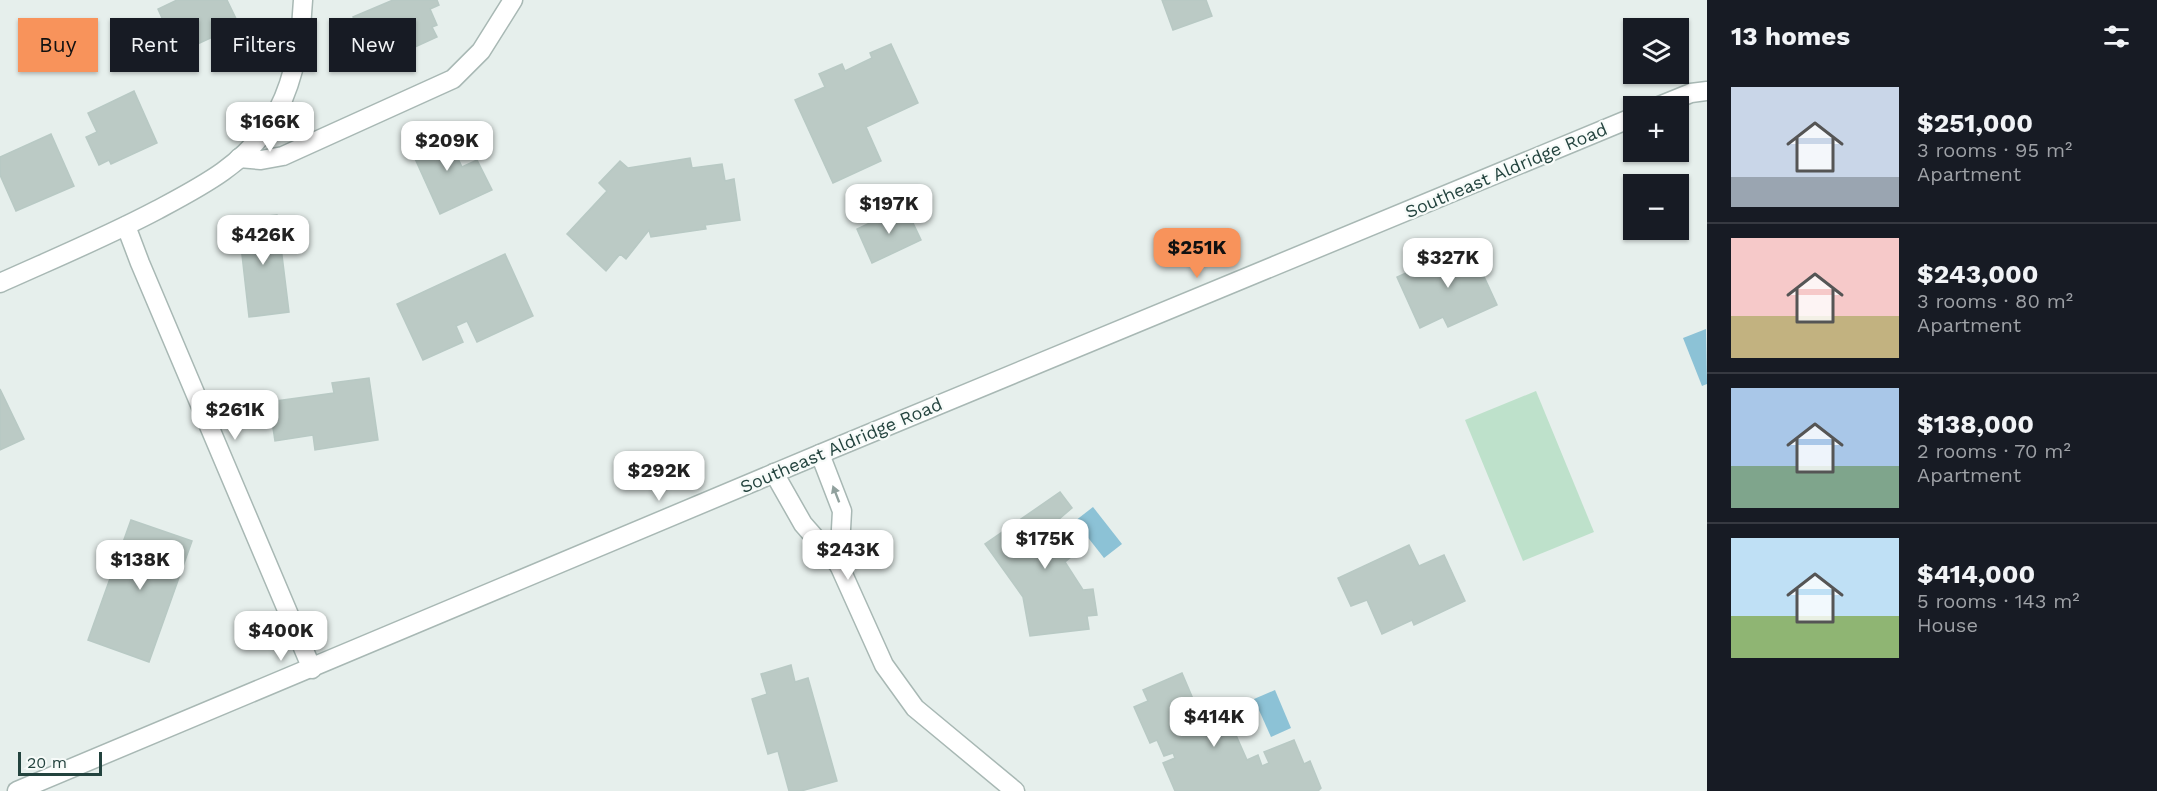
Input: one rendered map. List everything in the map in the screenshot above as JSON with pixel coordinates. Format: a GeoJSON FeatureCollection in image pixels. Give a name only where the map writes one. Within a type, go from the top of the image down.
{"type":"FeatureCollection","features":[{"type":"Feature","properties":{"kind":"street"},"geometry":{"type":"LineString","coordinates":[[0,283],[126,226],[199,188],[239,158],[271,123],[279,107],[298,51],[303,0]]}},
{"type":"Feature","properties":{"kind":"street"},"geometry":{"type":"LineString","coordinates":[[239,158],[261,160],[283,156],[453,79],[481,51],[513,0]]}},
{"type":"Feature","properties":{"kind":"street"},"geometry":{"type":"LineString","coordinates":[[1684,96],[1707,91]]}},
{"type":"Feature","properties":{"kind":"street","name":"Southeast Aldridge Road"},"geometry":{"type":"LineString","coordinates":[[17,791],[774,473],[1623,122]]}},
{"type":"Feature","properties":{"kind":"street"},"geometry":{"type":"LineString","coordinates":[[126,226],[312,669]]}},
{"type":"Feature","properties":{"kind":"street"},"geometry":{"type":"LineString","coordinates":[[820,454],[842,511],[839,565]]}},
{"type":"Feature","properties":{"kind":"street"},"geometry":{"type":"LineString","coordinates":[[774,473],[803,524],[839,565],[884,664],[915,708],[1015,791]]}},
{"type":"Feature","properties":{"kind":"green space"},"geometry":{"type":"Polygon","coordinates":[[[1536,391],[1594,532],[1523,561],[1465,420],[1536,391]]]}},
{"type":"Feature","properties":{"kind":"water"},"geometry":{"type":"Polygon","coordinates":[[[1706,329],[1707,384],[1702,386],[1683,338],[1706,329]]]}},
{"type":"Feature","properties":{"kind":"water"},"geometry":{"type":"Polygon","coordinates":[[[1093,507],[1122,544],[1104,558],[1075,521],[1093,507]]]}},
{"type":"Feature","properties":{"kind":"water"},"geometry":{"type":"Polygon","coordinates":[[[1275,690],[1291,728],[1271,737],[1254,699],[1275,690]]]}},
{"type":"Feature","properties":{"kind":"building"},"geometry":{"type":"Polygon","coordinates":[[[177,0],[227,0],[236,18],[211,18],[211,38],[199,43],[199,18],[162,18],[158,9],[177,0]]]}},
{"type":"Feature","properties":{"kind":"building"},"geometry":{"type":"Polygon","coordinates":[[[393,0],[437,0],[439,5],[430,9],[437,25],[432,27],[437,37],[416,47],[416,18],[353,17],[393,0]]]}},
{"type":"Feature","properties":{"kind":"building"},"geometry":{"type":"Polygon","coordinates":[[[1162,0],[1206,0],[1212,16],[1173,30],[1162,0]]]}},
{"type":"Feature","properties":{"kind":"building"},"geometry":{"type":"Polygon","coordinates":[[[891,44],[918,103],[866,127],[881,161],[833,183],[795,100],[825,87],[819,74],[842,64],[845,71],[872,58],[870,53],[891,44]]]}},
{"type":"Feature","properties":{"kind":"building"},"geometry":{"type":"Polygon","coordinates":[[[134,91],[157,143],[111,164],[109,160],[99,165],[86,137],[97,132],[88,113],[134,91]]]}},
{"type":"Feature","properties":{"kind":"building"},"geometry":{"type":"Polygon","coordinates":[[[443,127],[462,167],[477,160],[492,190],[440,214],[408,143],[443,127]]]}},
{"type":"Feature","properties":{"kind":"building"},"geometry":{"type":"Polygon","coordinates":[[[51,134],[74,186],[16,211],[0,175],[0,157],[51,134]]]}},
{"type":"Feature","properties":{"kind":"building"},"geometry":{"type":"Polygon","coordinates":[[[690,158],[692,168],[722,164],[725,181],[734,179],[740,220],[705,225],[706,229],[651,237],[649,230],[626,259],[620,254],[606,271],[567,234],[607,191],[599,183],[620,161],[628,168],[690,158]]]}},
{"type":"Feature","properties":{"kind":"building"},"geometry":{"type":"Polygon","coordinates":[[[905,206],[921,240],[872,263],[857,229],[905,206]]]}},
{"type":"Feature","properties":{"kind":"building"},"geometry":{"type":"Polygon","coordinates":[[[277,215],[289,312],[249,317],[238,219],[277,215]]]}},
{"type":"Feature","properties":{"kind":"building"},"geometry":{"type":"Polygon","coordinates":[[[1469,244],[1497,305],[1448,327],[1443,317],[1420,328],[1397,277],[1469,244]]]}},
{"type":"Feature","properties":{"kind":"building"},"geometry":{"type":"Polygon","coordinates":[[[505,254],[533,316],[477,342],[467,321],[456,326],[463,342],[423,360],[397,304],[505,254]]]}},
{"type":"Feature","properties":{"kind":"building"},"geometry":{"type":"Polygon","coordinates":[[[369,378],[378,440],[315,450],[313,435],[275,441],[269,402],[334,393],[332,383],[369,378]]]}},
{"type":"Feature","properties":{"kind":"building"},"geometry":{"type":"Polygon","coordinates":[[[0,389],[24,439],[0,450],[0,389]]]}},
{"type":"Feature","properties":{"kind":"building"},"geometry":{"type":"Polygon","coordinates":[[[1060,492],[1072,508],[1058,520],[1083,547],[1065,562],[1083,590],[1093,589],[1097,615],[1087,616],[1089,629],[1030,636],[1023,597],[985,544],[1060,492]]]}},
{"type":"Feature","properties":{"kind":"building"},"geometry":{"type":"Polygon","coordinates":[[[131,520],[192,541],[149,662],[88,640],[131,520]]]}},
{"type":"Feature","properties":{"kind":"building"},"geometry":{"type":"Polygon","coordinates":[[[1409,545],[1419,566],[1444,555],[1465,601],[1414,625],[1412,620],[1382,634],[1367,600],[1351,606],[1338,578],[1409,545]]]}},
{"type":"Feature","properties":{"kind":"building"},"geometry":{"type":"Polygon","coordinates":[[[791,665],[795,682],[808,678],[837,781],[801,791],[789,791],[778,751],[768,754],[752,699],[767,694],[761,674],[791,665]]]}},
{"type":"Feature","properties":{"kind":"building"},"geometry":{"type":"Polygon","coordinates":[[[1182,673],[1196,706],[1204,703],[1207,710],[1215,707],[1228,736],[1235,733],[1247,760],[1258,755],[1262,766],[1269,763],[1264,752],[1294,740],[1304,764],[1310,761],[1321,788],[1318,791],[1175,791],[1163,763],[1175,758],[1173,753],[1164,756],[1157,740],[1150,743],[1134,707],[1148,701],[1143,690],[1182,673]]]}}]}
